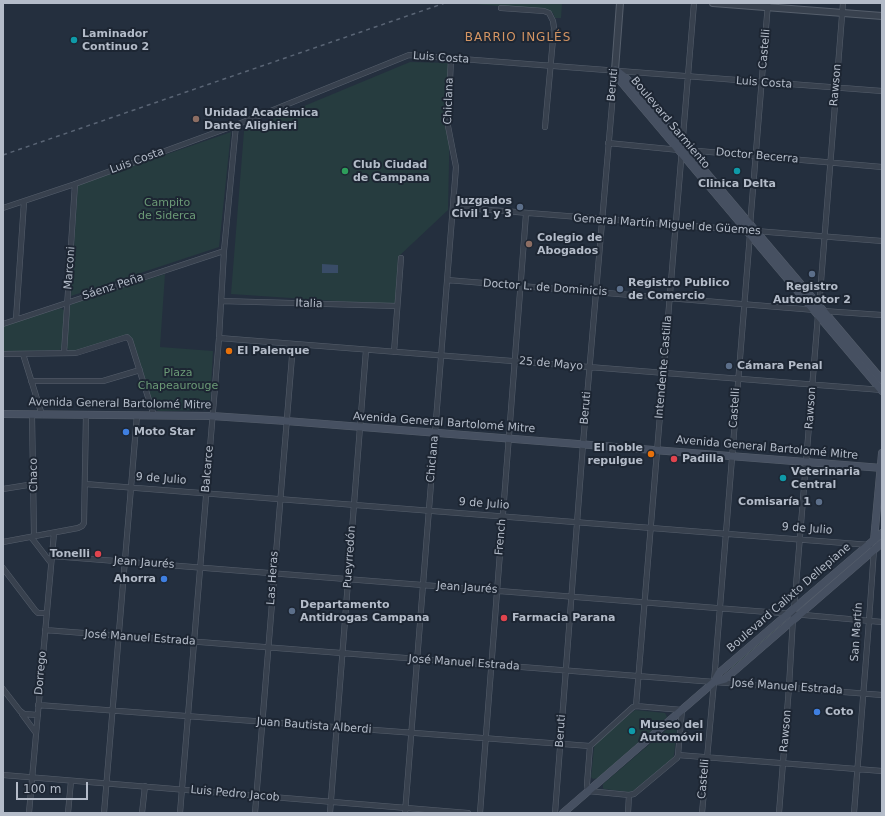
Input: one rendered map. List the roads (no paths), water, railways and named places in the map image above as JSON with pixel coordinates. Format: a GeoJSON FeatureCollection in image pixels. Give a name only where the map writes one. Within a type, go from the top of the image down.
{"type":"FeatureCollection","features":[{"type":"Feature","properties":{"kind":"main road","name":"Boulevard Sarmiento"},"geometry":{"type":"LineString","coordinates":[[615,70],[627,79],[682,149],[818,310],[882,390]]}},
{"type":"Feature","properties":{"kind":"main road","name":"Boulevard Sarmiento"},"geometry":{"type":"LineString","coordinates":[[818,310],[882,380]]}},
{"type":"Feature","properties":{"kind":"main road","name":"Avenida General Bartolomé Mitre"},"geometry":{"type":"LineString","coordinates":[[3,414],[212,416],[881,468]]}},
{"type":"Feature","properties":{"kind":"main road","name":"San Martín"},"geometry":{"type":"LineString","coordinates":[[876,545],[882,453]]}},
{"type":"Feature","properties":{"kind":"main road","name":"Boulevard Calixto Dellepiane"},"geometry":{"type":"LineString","coordinates":[[563,813],[714,682],[725,679],[794,614],[876,545],[882,533]]}},
{"type":"Feature","properties":{"kind":"street","name":"Beruti"},"geometry":{"type":"LineString","coordinates":[[555,813],[595,292],[620,3]]}},
{"type":"Feature","properties":{"kind":"street","name":"Intendente Castilla"},"geometry":{"type":"LineString","coordinates":[[636,706],[694,3]]}},
{"type":"Feature","properties":{"kind":"street"},"geometry":{"type":"LineString","coordinates":[[713,3],[768,5],[882,16]]}},
{"type":"Feature","properties":{"kind":"street","name":"Rawson"},"geometry":{"type":"LineString","coordinates":[[779,813],[829,163],[843,3]]}},
{"type":"Feature","properties":{"kind":"street","name":"Castelli"},"geometry":{"type":"LineString","coordinates":[[702,813],[726,534],[737,379],[751,231],[768,5]]}},
{"type":"Feature","properties":{"kind":"street"},"geometry":{"type":"LineString","coordinates":[[501,8],[544,11],[549,14],[553,21],[554,28],[545,127]]}},
{"type":"Feature","properties":{"kind":"street","name":"Luis Costa"},"geometry":{"type":"LineString","coordinates":[[3,208],[75,184],[236,125],[402,57],[414,55],[882,91]]}},
{"type":"Feature","properties":{"kind":"street","name":"Chiclana"},"geometry":{"type":"LineString","coordinates":[[405,810],[456,167],[448,126],[451,58]]}},
{"type":"Feature","properties":{"kind":"street","name":"Balcarce"},"geometry":{"type":"LineString","coordinates":[[180,813],[219,338],[224,250],[236,125]]}},
{"type":"Feature","properties":{"kind":"street","name":"Doctor Becerra"},"geometry":{"type":"LineString","coordinates":[[608,143],[882,167]]}},
{"type":"Feature","properties":{"kind":"street","name":"Marconi"},"geometry":{"type":"LineString","coordinates":[[64,353],[75,184]]}},
{"type":"Feature","properties":{"kind":"street"},"geometry":{"type":"LineString","coordinates":[[16,319],[24,202]]}},
{"type":"Feature","properties":{"kind":"street","name":"General Martín Miguel de Güemes"},"geometry":{"type":"LineString","coordinates":[[453,207],[882,242]]}},
{"type":"Feature","properties":{"kind":"street","name":"French"},"geometry":{"type":"LineString","coordinates":[[480,813],[526,214]]}},
{"type":"Feature","properties":{"kind":"street","name":"Sáenz Peña"},"geometry":{"type":"LineString","coordinates":[[3,324],[224,250]]}},
{"type":"Feature","properties":{"kind":"street"},"geometry":{"type":"LineString","coordinates":[[394,352],[401,258]]}},
{"type":"Feature","properties":{"kind":"street","name":"Doctor L. de Dominicis"},"geometry":{"type":"LineString","coordinates":[[447,280],[882,315]]}},
{"type":"Feature","properties":{"kind":"street","name":"Italia"},"geometry":{"type":"LineString","coordinates":[[221,302],[397,306]]}},
{"type":"Feature","properties":{"kind":"street"},"geometry":{"type":"LineString","coordinates":[[3,354],[82,352],[127,337],[130,340],[154,416]]}},
{"type":"Feature","properties":{"kind":"street","name":"25 de Mayo"},"geometry":{"type":"LineString","coordinates":[[219,338],[882,390]]}},
{"type":"Feature","properties":{"kind":"street","name":"Las Heras"},"geometry":{"type":"LineString","coordinates":[[255,813],[293,344]]}},
{"type":"Feature","properties":{"kind":"street","name":"Pueyrredón"},"geometry":{"type":"LineString","coordinates":[[330,813],[366,350]]}},
{"type":"Feature","properties":{"kind":"street"},"geometry":{"type":"LineString","coordinates":[[23,354],[42,415]]}},
{"type":"Feature","properties":{"kind":"street"},"geometry":{"type":"LineString","coordinates":[[31,381],[103,381],[140,370]]}},
{"type":"Feature","properties":{"kind":"street","name":"Chaco"},"geometry":{"type":"LineString","coordinates":[[32,415],[34,484],[32,537]]}},
{"type":"Feature","properties":{"kind":"street"},"geometry":{"type":"LineString","coordinates":[[3,542],[54,533],[82,526],[84,523],[86,415]]}},
{"type":"Feature","properties":{"kind":"street"},"geometry":{"type":"LineString","coordinates":[[104,813],[137,415]]}},
{"type":"Feature","properties":{"kind":"street"},"geometry":{"type":"LineString","coordinates":[[3,489],[34,484]]}},
{"type":"Feature","properties":{"kind":"street","name":"9 de Julio"},"geometry":{"type":"LineString","coordinates":[[85,484],[876,545]]}},
{"type":"Feature","properties":{"kind":"street","name":"Dorrego"},"geometry":{"type":"LineString","coordinates":[[29,813],[54,533]]}},
{"type":"Feature","properties":{"kind":"street"},"geometry":{"type":"LineString","coordinates":[[32,537],[51,563]]}},
{"type":"Feature","properties":{"kind":"street","name":"San Martín"},"geometry":{"type":"LineString","coordinates":[[854,813],[876,545]]}},
{"type":"Feature","properties":{"kind":"street","name":"Jean Jaurés"},"geometry":{"type":"LineString","coordinates":[[52,556],[571,596],[882,622]]}},
{"type":"Feature","properties":{"kind":"street"},"geometry":{"type":"LineString","coordinates":[[3,568],[35,610],[38,613],[46,613]]}},
{"type":"Feature","properties":{"kind":"street","name":"José Manuel Estrada"},"geometry":{"type":"LineString","coordinates":[[45,630],[882,695]]}},
{"type":"Feature","properties":{"kind":"street"},"geometry":{"type":"LineString","coordinates":[[3,689],[36,733]]}},
{"type":"Feature","properties":{"kind":"street","name":"Juan Bautista Alberdi"},"geometry":{"type":"LineString","coordinates":[[38,705],[590,746]]}},
{"type":"Feature","properties":{"kind":"street"},"geometry":{"type":"LineString","coordinates":[[633,707],[682,710],[677,758],[634,794],[629,795],[588,791],[587,784],[590,746],[633,707]]}},
{"type":"Feature","properties":{"kind":"street"},"geometry":{"type":"LineString","coordinates":[[20,712],[24,714],[38,715]]}},
{"type":"Feature","properties":{"kind":"street"},"geometry":{"type":"LineString","coordinates":[[678,755],[882,771]]}},
{"type":"Feature","properties":{"kind":"street","name":"Luis Pedro Jacob"},"geometry":{"type":"LineString","coordinates":[[3,775],[331,802],[405,810],[468,813]]}},
{"type":"Feature","properties":{"kind":"street"},"geometry":{"type":"LineString","coordinates":[[68,813],[72,780]]}},
{"type":"Feature","properties":{"kind":"street"},"geometry":{"type":"LineString","coordinates":[[142,813],[145,786]]}},
{"type":"Feature","properties":{"kind":"street"},"geometry":{"type":"LineString","coordinates":[[628,813],[629,795]]}},
{"type":"Feature","properties":{"kind":"water"},"geometry":{"type":"Polygon","coordinates":[[[322,264],[338,265],[338,273],[322,273],[322,264]]]}},
{"type":"Feature","properties":{"kind":"railway"},"geometry":{"type":"LineString","coordinates":[[3,155],[445,3]]}},
{"type":"Feature","properties":{"kind":"place","name":"Laminador Continuo 2"},"geometry":{"type":"Point","coordinates":[74,40]}},
{"type":"Feature","properties":{"kind":"place","name":"Unidad Académica Dante Alighieri"},"geometry":{"type":"Point","coordinates":[196,119]}},
{"type":"Feature","properties":{"kind":"place","name":"Club Ciudad de Campana"},"geometry":{"type":"Point","coordinates":[345,171]}},
{"type":"Feature","properties":{"kind":"place","name":"Clinica Delta"},"geometry":{"type":"Point","coordinates":[737,171]}},
{"type":"Feature","properties":{"kind":"place","name":"Juzgados Civil 1 y 3"},"geometry":{"type":"Point","coordinates":[520,207]}},
{"type":"Feature","properties":{"kind":"place","name":"Colegio de Abogados"},"geometry":{"type":"Point","coordinates":[529,244]}},
{"type":"Feature","properties":{"kind":"place","name":"Registro Automotor 2"},"geometry":{"type":"Point","coordinates":[812,274]}},
{"type":"Feature","properties":{"kind":"place","name":"Registro Publico de Comercio"},"geometry":{"type":"Point","coordinates":[620,289]}},
{"type":"Feature","properties":{"kind":"place","name":"El Palenque"},"geometry":{"type":"Point","coordinates":[229,351]}},
{"type":"Feature","properties":{"kind":"place","name":"Cámara Penal"},"geometry":{"type":"Point","coordinates":[729,366]}},
{"type":"Feature","properties":{"kind":"place","name":"Moto Star"},"geometry":{"type":"Point","coordinates":[126,432]}},
{"type":"Feature","properties":{"kind":"place","name":"El noble repulgue"},"geometry":{"type":"Point","coordinates":[651,454]}},
{"type":"Feature","properties":{"kind":"place","name":"Padilla"},"geometry":{"type":"Point","coordinates":[674,459]}},
{"type":"Feature","properties":{"kind":"place","name":"Veterinaria Central"},"geometry":{"type":"Point","coordinates":[783,478]}},
{"type":"Feature","properties":{"kind":"place","name":"Comisaría 1"},"geometry":{"type":"Point","coordinates":[819,502]}},
{"type":"Feature","properties":{"kind":"place","name":"Tonelli"},"geometry":{"type":"Point","coordinates":[98,554]}},
{"type":"Feature","properties":{"kind":"place","name":"Ahorra"},"geometry":{"type":"Point","coordinates":[164,579]}},
{"type":"Feature","properties":{"kind":"place","name":"Departamento Antidrogas Campana"},"geometry":{"type":"Point","coordinates":[292,611]}},
{"type":"Feature","properties":{"kind":"place","name":"Farmacia Parana"},"geometry":{"type":"Point","coordinates":[504,618]}},
{"type":"Feature","properties":{"kind":"place","name":"Coto"},"geometry":{"type":"Point","coordinates":[817,712]}},
{"type":"Feature","properties":{"kind":"place","name":"Museo del Automóvil"},"geometry":{"type":"Point","coordinates":[632,731]}},
{"type":"Feature","properties":{"kind":"district","name":"BARRIO INGLÉS"},"geometry":{"type":"Point","coordinates":[518,38]}},
{"type":"Feature","properties":{"kind":"park label","name":"Campito de Siderca"},"geometry":{"type":"Point","coordinates":[167,209]}},
{"type":"Feature","properties":{"kind":"park label","name":"Plaza Chapeaurouge"},"geometry":{"type":"Point","coordinates":[178,379]}}]}
